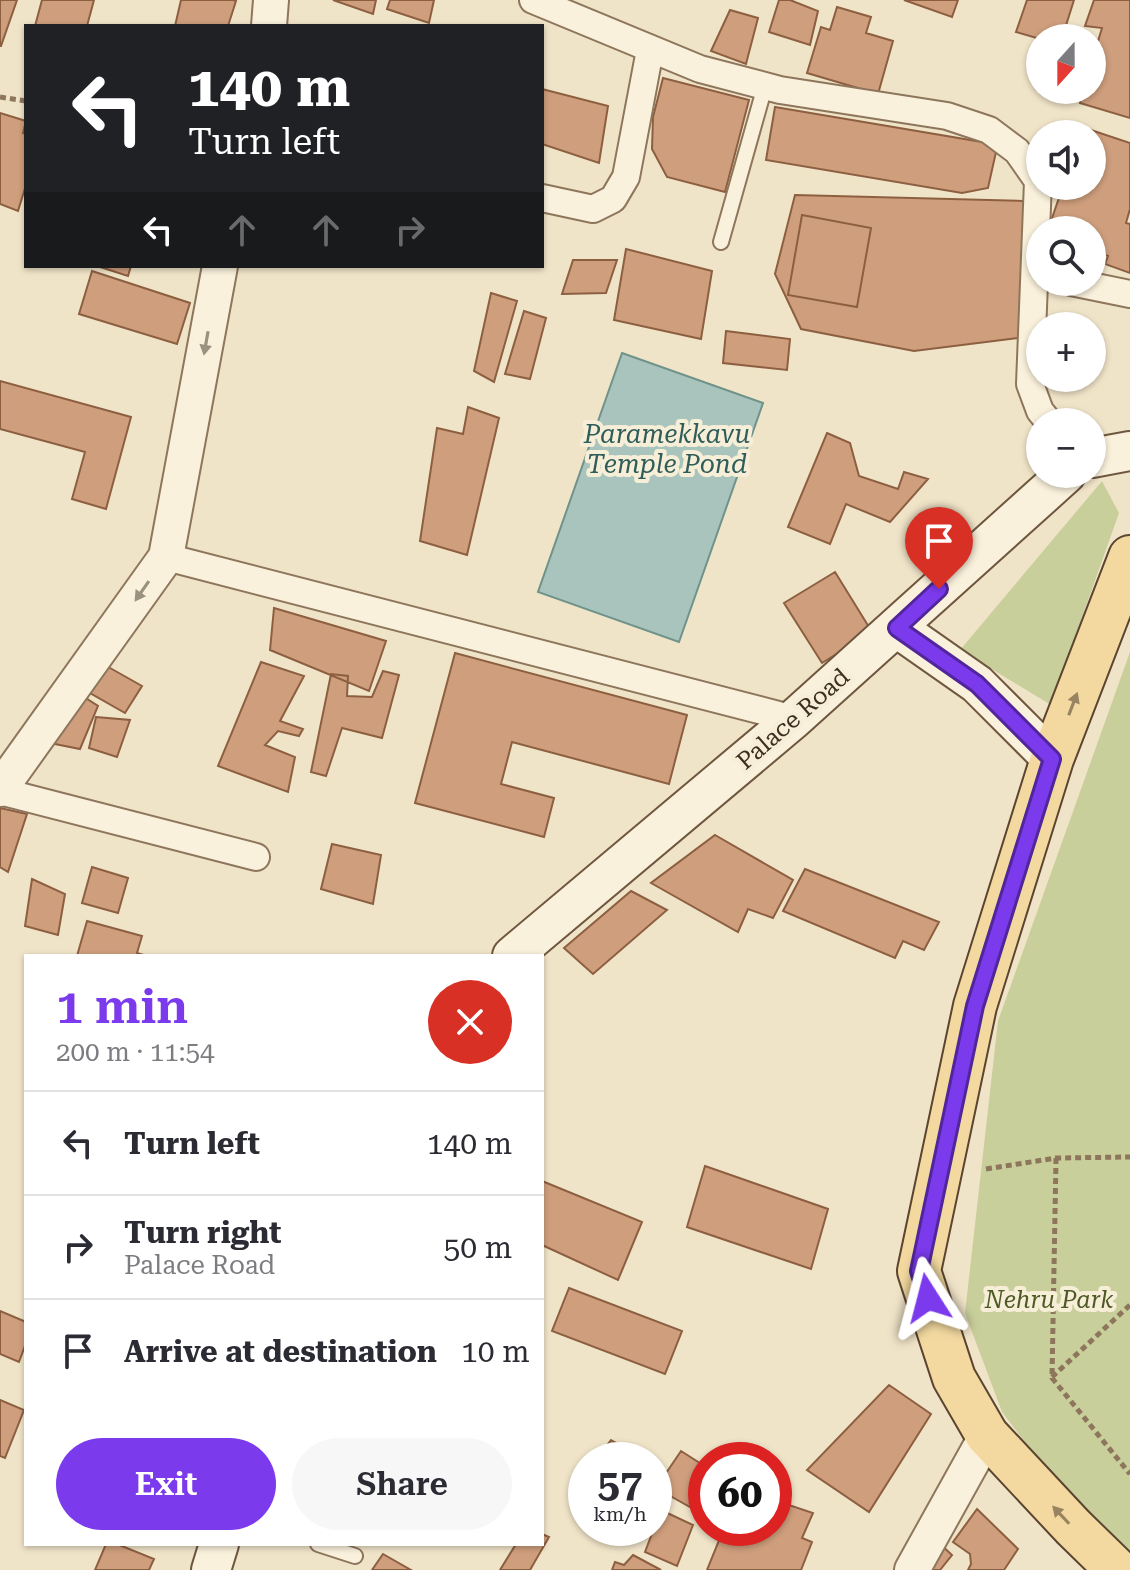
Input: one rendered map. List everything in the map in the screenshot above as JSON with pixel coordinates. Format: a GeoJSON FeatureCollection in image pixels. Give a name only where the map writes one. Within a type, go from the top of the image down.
{"type":"FeatureCollection","features":[{"type":"Feature","properties":{"kind":"main road"},"geometry":{"type":"LineString","coordinates":[[1106,455],[1130,451]]}},
{"type":"Feature","properties":{"kind":"main road","name":"Palace Road"},"geometry":{"type":"LineString","coordinates":[[514,954],[794,719],[1051,488]]}},
{"type":"Feature","properties":{"kind":"main road"},"geometry":{"type":"LineString","coordinates":[[1117,1570],[987,1435],[954,1378],[919,1271],[975,1006],[1052,759],[1130,557]]}},
{"type":"Feature","properties":{"kind":"main road"},"geometry":{"type":"LineString","coordinates":[[897,628],[977,684],[1052,759]]}},
{"type":"Feature","properties":{"kind":"main road"},"geometry":{"type":"LineString","coordinates":[[211,1570],[218,1546]]}},
{"type":"Feature","properties":{"kind":"street"},"geometry":{"type":"LineString","coordinates":[[269,24],[271,0]]}},
{"type":"Feature","properties":{"kind":"street"},"geometry":{"type":"LineString","coordinates":[[533,0],[700,69],[765,86],[947,116],[989,130],[1017,151],[1038,181],[1038,216]]}},
{"type":"Feature","properties":{"kind":"street"},"geometry":{"type":"LineString","coordinates":[[544,198],[593,209],[613,199],[626,177],[650,50]]}},
{"type":"Feature","properties":{"kind":"street"},"geometry":{"type":"LineString","coordinates":[[220,268],[166,557],[0,790],[256,857]]}},
{"type":"Feature","properties":{"kind":"street"},"geometry":{"type":"LineString","coordinates":[[1106,289],[1130,294]]}},
{"type":"Feature","properties":{"kind":"street"},"geometry":{"type":"LineString","coordinates":[[1036,296],[1030,384],[1039,408]]}},
{"type":"Feature","properties":{"kind":"street"},"geometry":{"type":"LineString","coordinates":[[166,557],[794,719]]}},
{"type":"Feature","properties":{"kind":"street"},"geometry":{"type":"LineString","coordinates":[[912,1570],[987,1435]]}},
{"type":"Feature","properties":{"kind":"lane"},"geometry":{"type":"LineString","coordinates":[[721,242],[765,86]]}},
{"type":"Feature","properties":{"kind":"lane"},"geometry":{"type":"LineString","coordinates":[[324,1546],[355,1556]]}},
{"type":"Feature","properties":{"kind":"path"},"geometry":{"type":"LineString","coordinates":[[0,97],[24,101]]}},
{"type":"Feature","properties":{"kind":"path"},"geometry":{"type":"LineString","coordinates":[[986,1169],[1056,1158],[1130,1157]]}},
{"type":"Feature","properties":{"kind":"path"},"geometry":{"type":"LineString","coordinates":[[1056,1158],[1052,1378],[1130,1474]]}},
{"type":"Feature","properties":{"kind":"path"},"geometry":{"type":"LineString","coordinates":[[1052,1378],[1130,1305]]}},
{"type":"Feature","properties":{"kind":"green space"},"geometry":{"type":"Polygon","coordinates":[[[1096,488],[1106,488],[1119,513],[1051,705],[960,650],[1096,488]]]}},
{"type":"Feature","properties":{"kind":"green space","name":"Nehru Park"},"geometry":{"type":"Polygon","coordinates":[[[1130,652],[1130,1557],[1050,1475],[1002,1412],[965,1313],[998,1021],[1130,652]]]}},
{"type":"Feature","properties":{"kind":"water","name":"Paramekkavu Temple Pond"},"geometry":{"type":"Polygon","coordinates":[[[622,353],[763,403],[679,642],[538,592],[622,353]]]}},
{"type":"Feature","properties":{"kind":"building"},"geometry":{"type":"Polygon","coordinates":[[[0,0],[17,0],[1,46],[0,46],[0,0]]]}},
{"type":"Feature","properties":{"kind":"building"},"geometry":{"type":"Polygon","coordinates":[[[42,0],[94,0],[88,24],[36,24],[42,0]]]}},
{"type":"Feature","properties":{"kind":"building"},"geometry":{"type":"Polygon","coordinates":[[[181,0],[236,1],[229,24],[175,24],[181,0]]]}},
{"type":"Feature","properties":{"kind":"building"},"geometry":{"type":"Polygon","coordinates":[[[333,0],[376,0],[373,14],[333,0]]]}},
{"type":"Feature","properties":{"kind":"building"},"geometry":{"type":"Polygon","coordinates":[[[390,0],[434,0],[429,23],[387,9],[390,0]]]}},
{"type":"Feature","properties":{"kind":"building"},"geometry":{"type":"Polygon","coordinates":[[[779,0],[790,0],[818,11],[810,45],[769,32],[779,0]]]}},
{"type":"Feature","properties":{"kind":"building"},"geometry":{"type":"Polygon","coordinates":[[[904,0],[958,0],[952,17],[904,0]]]}},
{"type":"Feature","properties":{"kind":"building"},"geometry":{"type":"Polygon","coordinates":[[[1027,0],[1074,0],[1066,24],[1026,24],[1026,35],[1016,32],[1027,0]]]}},
{"type":"Feature","properties":{"kind":"building"},"geometry":{"type":"Polygon","coordinates":[[[1094,0],[1130,0],[1130,118],[1083,104],[1106,104],[1106,24],[1086,24],[1094,0]]]}},
{"type":"Feature","properties":{"kind":"building"},"geometry":{"type":"Polygon","coordinates":[[[837,7],[871,17],[866,33],[893,41],[878,94],[807,73],[821,27],[830,30],[837,7]]]}},
{"type":"Feature","properties":{"kind":"building"},"geometry":{"type":"Polygon","coordinates":[[[730,10],[758,18],[746,64],[711,51],[730,10]]]}},
{"type":"Feature","properties":{"kind":"building"},"geometry":{"type":"Polygon","coordinates":[[[663,78],[749,100],[725,192],[667,177],[652,149],[653,117],[663,78]]]}},
{"type":"Feature","properties":{"kind":"building"},"geometry":{"type":"Polygon","coordinates":[[[544,90],[608,106],[599,163],[544,145],[544,90]]]}},
{"type":"Feature","properties":{"kind":"building"},"geometry":{"type":"Polygon","coordinates":[[[775,107],[982,142],[996,152],[988,188],[962,193],[766,160],[775,107]]]}},
{"type":"Feature","properties":{"kind":"building"},"geometry":{"type":"Polygon","coordinates":[[[0,113],[24,120],[24,192],[18,211],[0,204],[0,113]]]}},
{"type":"Feature","properties":{"kind":"building"},"geometry":{"type":"Polygon","coordinates":[[[1106,135],[1130,143],[1130,209],[1126,223],[1130,224],[1130,273],[1106,264],[1106,216],[1053,216],[1058,200],[1106,200],[1106,135]]]}},
{"type":"Feature","properties":{"kind":"building"},"geometry":{"type":"Polygon","coordinates":[[[795,195],[1023,201],[1026,283],[1018,338],[914,351],[801,329],[775,274],[795,195]]]}},
{"type":"Feature","properties":{"kind":"building"},"geometry":{"type":"Polygon","coordinates":[[[802,215],[871,228],[857,307],[788,295],[802,215]]]}},
{"type":"Feature","properties":{"kind":"building"},"geometry":{"type":"Polygon","coordinates":[[[626,249],[712,271],[701,339],[614,320],[626,249]]]}},
{"type":"Feature","properties":{"kind":"building"},"geometry":{"type":"Polygon","coordinates":[[[573,260],[617,260],[606,293],[562,294],[573,260]]]}},
{"type":"Feature","properties":{"kind":"building"},"geometry":{"type":"Polygon","coordinates":[[[103,268],[130,268],[128,276],[103,268]]]}},
{"type":"Feature","properties":{"kind":"building"},"geometry":{"type":"Polygon","coordinates":[[[92,271],[190,303],[177,344],[79,314],[92,271]]]}},
{"type":"Feature","properties":{"kind":"building"},"geometry":{"type":"Polygon","coordinates":[[[491,293],[517,301],[494,382],[474,371],[491,293]]]}},
{"type":"Feature","properties":{"kind":"building"},"geometry":{"type":"Polygon","coordinates":[[[524,311],[546,318],[530,379],[505,374],[524,311]]]}},
{"type":"Feature","properties":{"kind":"building"},"geometry":{"type":"Polygon","coordinates":[[[726,331],[790,339],[787,370],[723,363],[726,331]]]}},
{"type":"Feature","properties":{"kind":"building"},"geometry":{"type":"Polygon","coordinates":[[[0,381],[131,417],[106,509],[72,499],[85,452],[0,429],[0,381]]]}},
{"type":"Feature","properties":{"kind":"building"},"geometry":{"type":"Polygon","coordinates":[[[468,407],[499,418],[467,555],[420,541],[437,428],[463,434],[468,407]]]}},
{"type":"Feature","properties":{"kind":"building"},"geometry":{"type":"Polygon","coordinates":[[[827,433],[850,443],[859,476],[898,489],[904,472],[928,479],[890,522],[846,504],[830,544],[788,527],[827,433]]]}},
{"type":"Feature","properties":{"kind":"building"},"geometry":{"type":"Polygon","coordinates":[[[835,572],[872,632],[822,663],[784,603],[835,572]]]}},
{"type":"Feature","properties":{"kind":"building"},"geometry":{"type":"Polygon","coordinates":[[[274,608],[386,641],[369,691],[270,650],[274,608]]]}},
{"type":"Feature","properties":{"kind":"building"},"geometry":{"type":"Polygon","coordinates":[[[455,653],[687,715],[669,784],[512,742],[501,784],[554,798],[544,837],[415,803],[455,653]]]}},
{"type":"Feature","properties":{"kind":"building"},"geometry":{"type":"Polygon","coordinates":[[[261,662],[304,676],[280,721],[303,729],[299,736],[278,731],[265,745],[295,757],[288,792],[218,766],[261,662]]]}},
{"type":"Feature","properties":{"kind":"building"},"geometry":{"type":"Polygon","coordinates":[[[103,664],[142,686],[125,713],[90,693],[103,664]]]}},
{"type":"Feature","properties":{"kind":"building"},"geometry":{"type":"Polygon","coordinates":[[[383,671],[399,675],[382,738],[342,728],[326,776],[311,772],[331,674],[348,676],[347,696],[372,697],[383,671]]]}},
{"type":"Feature","properties":{"kind":"building"},"geometry":{"type":"Polygon","coordinates":[[[78,693],[98,706],[80,749],[50,743],[78,693]]]}},
{"type":"Feature","properties":{"kind":"building"},"geometry":{"type":"Polygon","coordinates":[[[96,717],[130,720],[117,757],[89,748],[96,717]]]}},
{"type":"Feature","properties":{"kind":"building"},"geometry":{"type":"Polygon","coordinates":[[[0,808],[27,814],[8,872],[0,867],[0,808]]]}},
{"type":"Feature","properties":{"kind":"building"},"geometry":{"type":"Polygon","coordinates":[[[715,835],[793,880],[773,918],[748,909],[738,932],[651,883],[715,835]]]}},
{"type":"Feature","properties":{"kind":"building"},"geometry":{"type":"Polygon","coordinates":[[[332,844],[381,855],[373,904],[321,889],[332,844]]]}},
{"type":"Feature","properties":{"kind":"building"},"geometry":{"type":"Polygon","coordinates":[[[92,867],[128,878],[118,913],[82,903],[92,867]]]}},
{"type":"Feature","properties":{"kind":"building"},"geometry":{"type":"Polygon","coordinates":[[[805,869],[939,922],[924,950],[903,941],[895,958],[783,911],[805,869]]]}},
{"type":"Feature","properties":{"kind":"building"},"geometry":{"type":"Polygon","coordinates":[[[32,879],[65,894],[58,935],[25,926],[32,879]]]}},
{"type":"Feature","properties":{"kind":"building"},"geometry":{"type":"Polygon","coordinates":[[[631,891],[667,910],[593,974],[564,948],[631,891]]]}},
{"type":"Feature","properties":{"kind":"building"},"geometry":{"type":"Polygon","coordinates":[[[87,921],[142,936],[137,953],[140,954],[78,954],[87,921]]]}},
{"type":"Feature","properties":{"kind":"building"},"geometry":{"type":"Polygon","coordinates":[[[705,1166],[828,1209],[811,1269],[687,1227],[705,1166]]]}},
{"type":"Feature","properties":{"kind":"building"},"geometry":{"type":"Polygon","coordinates":[[[544,1182],[642,1222],[618,1280],[544,1246],[544,1182]]]}},
{"type":"Feature","properties":{"kind":"building"},"geometry":{"type":"Polygon","coordinates":[[[569,1288],[682,1331],[665,1374],[552,1331],[569,1288]]]}},
{"type":"Feature","properties":{"kind":"building"},"geometry":{"type":"Polygon","coordinates":[[[0,1311],[24,1321],[24,1348],[19,1362],[0,1354],[0,1311]]]}},
{"type":"Feature","properties":{"kind":"building"},"geometry":{"type":"Polygon","coordinates":[[[889,1385],[931,1414],[869,1512],[807,1470],[889,1385]]]}},
{"type":"Feature","properties":{"kind":"building"},"geometry":{"type":"Polygon","coordinates":[[[0,1400],[24,1410],[5,1458],[0,1456],[0,1400]]]}},
{"type":"Feature","properties":{"kind":"building"},"geometry":{"type":"Polygon","coordinates":[[[681,1451],[688,1455],[688,1506],[672,1497],[672,1464],[681,1451]]]}},
{"type":"Feature","properties":{"kind":"building"},"geometry":{"type":"Polygon","coordinates":[[[792,1506],[813,1513],[802,1538],[812,1542],[801,1570],[707,1570],[717,1546],[792,1546],[792,1506]]]}},
{"type":"Feature","properties":{"kind":"building"},"geometry":{"type":"Polygon","coordinates":[[[977,1509],[1018,1549],[1004,1570],[968,1570],[970,1554],[953,1542],[977,1509]]]}},
{"type":"Feature","properties":{"kind":"building"},"geometry":{"type":"Polygon","coordinates":[[[672,1515],[688,1523],[688,1538],[677,1566],[645,1552],[647,1546],[672,1546],[672,1515]]]}},
{"type":"Feature","properties":{"kind":"building"},"geometry":{"type":"Polygon","coordinates":[[[936,1540],[952,1555],[940,1570],[915,1570],[936,1540]]]}},
{"type":"Feature","properties":{"kind":"building"},"geometry":{"type":"Polygon","coordinates":[[[105,1546],[122,1546],[154,1559],[149,1570],[95,1570],[105,1546]]]}},
{"type":"Feature","properties":{"kind":"building"},"geometry":{"type":"Polygon","coordinates":[[[515,1546],[544,1546],[530,1570],[500,1570],[515,1546]]]}},
{"type":"Feature","properties":{"kind":"building"},"geometry":{"type":"Polygon","coordinates":[[[383,1554],[411,1570],[372,1570],[383,1554]]]}},
{"type":"Feature","properties":{"kind":"building"},"geometry":{"type":"Polygon","coordinates":[[[633,1555],[661,1570],[612,1570],[615,1562],[624,1565],[633,1555]]]}},
{"type":"Feature","properties":{"kind":"route"},"geometry":{"type":"LineString","coordinates":[[928,1298],[919,1271],[975,1006],[1052,759],[977,684],[897,628],[939,589]]}}]}
